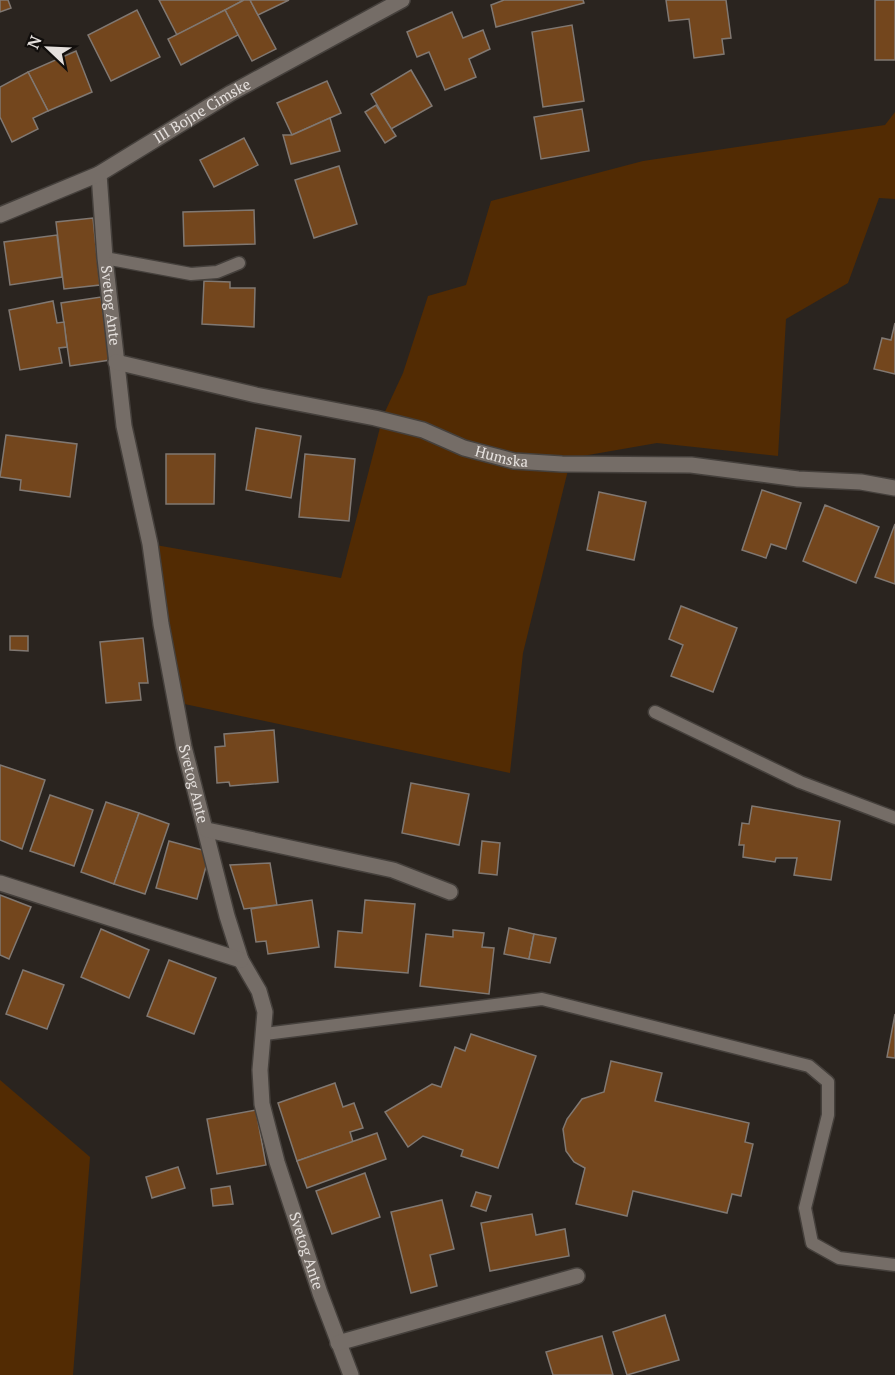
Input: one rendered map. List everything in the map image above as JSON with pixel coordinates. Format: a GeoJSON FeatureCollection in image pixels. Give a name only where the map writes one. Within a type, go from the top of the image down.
{"type":"FeatureCollection","features":[{"type":"Feature","properties":{"kind":"street","name":"III Bojne Cimske"},"geometry":{"type":"LineString","coordinates":[[0,215],[99,174],[231,93],[402,0]]}},
{"type":"Feature","properties":{"kind":"street","name":"Svetog Ante"},"geometry":{"type":"LineString","coordinates":[[99,174],[105,258],[124,426],[150,544],[184,747],[207,830],[227,916],[241,960],[259,991],[265,1012],[265,1034],[260,1071],[262,1104],[277,1162],[351,1375]]}},
{"type":"Feature","properties":{"kind":"street","name":"Humska"},"geometry":{"type":"LineString","coordinates":[[116,362],[256,395],[375,417],[423,430],[464,448],[514,461],[562,464],[691,465],[798,479],[861,482],[895,488]]}},
{"type":"Feature","properties":{"kind":"street"},"geometry":{"type":"LineString","coordinates":[[207,830],[393,870],[450,891]]}},
{"type":"Feature","properties":{"kind":"street"},"geometry":{"type":"LineString","coordinates":[[0,883],[241,960]]}},
{"type":"Feature","properties":{"kind":"street"},"geometry":{"type":"LineString","coordinates":[[338,1343],[577,1276]]}},
{"type":"Feature","properties":{"kind":"lane"},"geometry":{"type":"LineString","coordinates":[[105,258],[191,274],[217,272],[238,263]]}},
{"type":"Feature","properties":{"kind":"lane"},"geometry":{"type":"LineString","coordinates":[[656,712],[800,782],[895,818]]}},
{"type":"Feature","properties":{"kind":"lane"},"geometry":{"type":"LineString","coordinates":[[265,1034],[542,999],[809,1066],[828,1082],[828,1116],[805,1208],[812,1243],[839,1258],[895,1265]]}},
{"type":"Feature","properties":{"kind":"shaded area"},"geometry":{"type":"Polygon","coordinates":[[[895,112],[895,199],[879,198],[848,283],[786,319],[778,456],[657,443],[571,458],[523,653],[510,773],[175,702],[150,544],[341,578],[383,416],[403,373],[428,296],[466,285],[491,201],[643,161],[885,125],[895,112]]]}},
{"type":"Feature","properties":{"kind":"shaded area"},"geometry":{"type":"Polygon","coordinates":[[[0,1080],[90,1157],[73,1375],[0,1375],[0,1080]]]}},
{"type":"Feature","properties":{"kind":"building"},"geometry":{"type":"Polygon","coordinates":[[[0,0],[8,0],[11,8],[0,12],[0,0]]]}},
{"type":"Feature","properties":{"kind":"building"},"geometry":{"type":"Polygon","coordinates":[[[159,0],[244,0],[177,35],[159,0]]]}},
{"type":"Feature","properties":{"kind":"building"},"geometry":{"type":"Polygon","coordinates":[[[244,0],[250,0],[276,49],[252,61],[225,10],[244,0]]]}},
{"type":"Feature","properties":{"kind":"building"},"geometry":{"type":"Polygon","coordinates":[[[250,0],[289,0],[258,15],[250,0]]]}},
{"type":"Feature","properties":{"kind":"building"},"geometry":{"type":"Polygon","coordinates":[[[504,0],[583,0],[584,3],[496,27],[491,5],[504,0]]]}},
{"type":"Feature","properties":{"kind":"building"},"geometry":{"type":"Polygon","coordinates":[[[666,0],[726,0],[731,38],[722,39],[724,54],[694,58],[689,19],[669,21],[666,0]]]}},
{"type":"Feature","properties":{"kind":"building"},"geometry":{"type":"Polygon","coordinates":[[[875,0],[895,0],[895,60],[875,60],[875,0]]]}},
{"type":"Feature","properties":{"kind":"building"},"geometry":{"type":"Polygon","coordinates":[[[137,10],[160,57],[111,81],[88,35],[137,10]]]}},
{"type":"Feature","properties":{"kind":"building"},"geometry":{"type":"Polygon","coordinates":[[[225,10],[238,35],[181,65],[168,39],[225,10]]]}},
{"type":"Feature","properties":{"kind":"building"},"geometry":{"type":"Polygon","coordinates":[[[452,12],[463,38],[483,30],[490,49],[469,59],[476,77],[445,90],[429,52],[417,57],[407,32],[452,12]]]}},
{"type":"Feature","properties":{"kind":"building"},"geometry":{"type":"Polygon","coordinates":[[[572,25],[584,101],[543,107],[532,32],[572,25]]]}},
{"type":"Feature","properties":{"kind":"building"},"geometry":{"type":"Polygon","coordinates":[[[76,51],[92,92],[48,111],[28,72],[76,51]]]}},
{"type":"Feature","properties":{"kind":"building"},"geometry":{"type":"Polygon","coordinates":[[[411,70],[432,106],[391,129],[371,94],[411,70]]]}},
{"type":"Feature","properties":{"kind":"building"},"geometry":{"type":"Polygon","coordinates":[[[28,72],[48,111],[33,118],[38,129],[12,142],[0,117],[0,87],[28,72]]]}},
{"type":"Feature","properties":{"kind":"building"},"geometry":{"type":"Polygon","coordinates":[[[327,81],[341,113],[292,135],[277,103],[327,81]]]}},
{"type":"Feature","properties":{"kind":"building"},"geometry":{"type":"Polygon","coordinates":[[[376,105],[396,136],[385,143],[365,112],[376,105]]]}},
{"type":"Feature","properties":{"kind":"building"},"geometry":{"type":"Polygon","coordinates":[[[582,109],[589,151],[541,159],[534,117],[582,109]]]}},
{"type":"Feature","properties":{"kind":"building"},"geometry":{"type":"Polygon","coordinates":[[[330,118],[340,151],[291,164],[283,135],[292,135],[330,118]]]}},
{"type":"Feature","properties":{"kind":"building"},"geometry":{"type":"Polygon","coordinates":[[[244,138],[258,165],[214,187],[200,160],[244,138]]]}},
{"type":"Feature","properties":{"kind":"building"},"geometry":{"type":"Polygon","coordinates":[[[339,166],[357,224],[314,238],[295,180],[339,166]]]}},
{"type":"Feature","properties":{"kind":"building"},"geometry":{"type":"Polygon","coordinates":[[[254,210],[255,244],[184,246],[183,212],[254,210]]]}},
{"type":"Feature","properties":{"kind":"building"},"geometry":{"type":"Polygon","coordinates":[[[93,218],[100,285],[64,289],[56,222],[93,218]]]}},
{"type":"Feature","properties":{"kind":"building"},"geometry":{"type":"Polygon","coordinates":[[[57,235],[62,277],[10,285],[4,242],[57,235]]]}},
{"type":"Feature","properties":{"kind":"building"},"geometry":{"type":"Polygon","coordinates":[[[204,281],[230,282],[230,288],[255,288],[254,327],[202,324],[204,281]]]}},
{"type":"Feature","properties":{"kind":"building"},"geometry":{"type":"Polygon","coordinates":[[[101,297],[110,360],[70,366],[61,303],[101,297]]]}},
{"type":"Feature","properties":{"kind":"building"},"geometry":{"type":"Polygon","coordinates":[[[53,301],[57,323],[64,322],[67,347],[59,348],[62,363],[20,370],[9,310],[53,301]]]}},
{"type":"Feature","properties":{"kind":"building"},"geometry":{"type":"Polygon","coordinates":[[[895,323],[895,374],[874,369],[882,338],[891,340],[895,323]]]}},
{"type":"Feature","properties":{"kind":"building"},"geometry":{"type":"Polygon","coordinates":[[[256,428],[301,436],[291,498],[246,490],[256,428]]]}},
{"type":"Feature","properties":{"kind":"building"},"geometry":{"type":"Polygon","coordinates":[[[6,435],[77,444],[70,497],[20,490],[21,480],[0,477],[6,435]]]}},
{"type":"Feature","properties":{"kind":"building"},"geometry":{"type":"Polygon","coordinates":[[[166,454],[215,454],[214,504],[166,504],[166,454]]]}},
{"type":"Feature","properties":{"kind":"building"},"geometry":{"type":"Polygon","coordinates":[[[305,454],[355,459],[349,521],[299,517],[305,454]]]}},
{"type":"Feature","properties":{"kind":"building"},"geometry":{"type":"Polygon","coordinates":[[[762,490],[801,503],[786,549],[771,544],[766,558],[742,550],[762,490]]]}},
{"type":"Feature","properties":{"kind":"building"},"geometry":{"type":"Polygon","coordinates":[[[599,492],[646,502],[634,560],[587,550],[599,492]]]}},
{"type":"Feature","properties":{"kind":"building"},"geometry":{"type":"Polygon","coordinates":[[[825,505],[879,527],[856,583],[803,561],[825,505]]]}},
{"type":"Feature","properties":{"kind":"building"},"geometry":{"type":"Polygon","coordinates":[[[895,524],[895,584],[875,577],[895,524]]]}},
{"type":"Feature","properties":{"kind":"building"},"geometry":{"type":"Polygon","coordinates":[[[681,606],[737,628],[713,692],[671,676],[683,645],[669,639],[681,606]]]}},
{"type":"Feature","properties":{"kind":"building"},"geometry":{"type":"Polygon","coordinates":[[[10,636],[28,636],[28,651],[10,650],[10,636]]]}},
{"type":"Feature","properties":{"kind":"building"},"geometry":{"type":"Polygon","coordinates":[[[143,638],[148,683],[139,683],[141,700],[106,703],[100,642],[143,638]]]}},
{"type":"Feature","properties":{"kind":"building"},"geometry":{"type":"Polygon","coordinates":[[[274,730],[278,782],[230,786],[229,782],[217,783],[215,747],[225,746],[224,734],[274,730]]]}},
{"type":"Feature","properties":{"kind":"building"},"geometry":{"type":"Polygon","coordinates":[[[0,765],[45,780],[22,849],[0,840],[0,765]]]}},
{"type":"Feature","properties":{"kind":"building"},"geometry":{"type":"Polygon","coordinates":[[[411,783],[469,794],[459,845],[402,833],[411,783]]]}},
{"type":"Feature","properties":{"kind":"building"},"geometry":{"type":"Polygon","coordinates":[[[50,795],[93,810],[74,866],[30,851],[50,795]]]}},
{"type":"Feature","properties":{"kind":"building"},"geometry":{"type":"Polygon","coordinates":[[[106,802],[139,813],[114,884],[81,872],[106,802]]]}},
{"type":"Feature","properties":{"kind":"building"},"geometry":{"type":"Polygon","coordinates":[[[752,806],[840,821],[831,880],[794,875],[797,858],[776,858],[775,862],[743,857],[744,845],[739,845],[742,823],[749,824],[752,806]]]}},
{"type":"Feature","properties":{"kind":"building"},"geometry":{"type":"Polygon","coordinates":[[[139,813],[169,824],[145,894],[114,884],[139,813]]]}},
{"type":"Feature","properties":{"kind":"building"},"geometry":{"type":"Polygon","coordinates":[[[169,841],[210,852],[197,899],[156,888],[169,841]]]}},
{"type":"Feature","properties":{"kind":"building"},"geometry":{"type":"Polygon","coordinates":[[[482,841],[500,843],[497,875],[479,873],[482,841]]]}},
{"type":"Feature","properties":{"kind":"building"},"geometry":{"type":"Polygon","coordinates":[[[270,863],[277,905],[244,909],[230,865],[270,863]]]}},
{"type":"Feature","properties":{"kind":"building"},"geometry":{"type":"Polygon","coordinates":[[[0,895],[31,907],[9,959],[0,955],[0,895]]]}},
{"type":"Feature","properties":{"kind":"building"},"geometry":{"type":"Polygon","coordinates":[[[312,900],[319,947],[268,954],[266,941],[256,942],[251,909],[312,900]]]}},
{"type":"Feature","properties":{"kind":"building"},"geometry":{"type":"Polygon","coordinates":[[[365,900],[415,904],[408,973],[335,967],[338,931],[362,933],[365,900]]]}},
{"type":"Feature","properties":{"kind":"building"},"geometry":{"type":"Polygon","coordinates":[[[509,928],[534,934],[529,959],[504,954],[509,928]]]}},
{"type":"Feature","properties":{"kind":"building"},"geometry":{"type":"Polygon","coordinates":[[[101,929],[149,950],[129,998],[81,977],[101,929]]]}},
{"type":"Feature","properties":{"kind":"building"},"geometry":{"type":"Polygon","coordinates":[[[453,930],[484,933],[482,947],[494,948],[489,994],[420,986],[426,934],[453,937],[453,930]]]}},
{"type":"Feature","properties":{"kind":"building"},"geometry":{"type":"Polygon","coordinates":[[[534,934],[556,938],[550,963],[529,959],[534,934]]]}},
{"type":"Feature","properties":{"kind":"building"},"geometry":{"type":"Polygon","coordinates":[[[169,960],[216,978],[194,1034],[147,1016],[169,960]]]}},
{"type":"Feature","properties":{"kind":"building"},"geometry":{"type":"Polygon","coordinates":[[[23,970],[64,985],[47,1029],[6,1014],[23,970]]]}},
{"type":"Feature","properties":{"kind":"building"},"geometry":{"type":"Polygon","coordinates":[[[895,1014],[895,1058],[887,1057],[895,1014]]]}},
{"type":"Feature","properties":{"kind":"building"},"geometry":{"type":"Polygon","coordinates":[[[471,1034],[536,1056],[498,1168],[461,1156],[463,1150],[423,1136],[408,1147],[385,1112],[432,1084],[441,1087],[455,1047],[465,1051],[471,1034]]]}},
{"type":"Feature","properties":{"kind":"building"},"geometry":{"type":"Polygon","coordinates":[[[611,1061],[662,1073],[655,1101],[749,1123],[745,1142],[753,1144],[741,1196],[732,1194],[727,1213],[633,1191],[627,1216],[576,1204],[585,1168],[574,1162],[566,1151],[563,1129],[567,1119],[582,1099],[604,1092],[611,1061]]]}},
{"type":"Feature","properties":{"kind":"building"},"geometry":{"type":"Polygon","coordinates":[[[335,1083],[343,1107],[354,1103],[363,1128],[350,1132],[353,1142],[297,1161],[278,1103],[335,1083]]]}},
{"type":"Feature","properties":{"kind":"building"},"geometry":{"type":"Polygon","coordinates":[[[256,1110],[266,1165],[217,1174],[207,1119],[256,1110]]]}},
{"type":"Feature","properties":{"kind":"building"},"geometry":{"type":"Polygon","coordinates":[[[377,1133],[386,1159],[307,1188],[297,1161],[377,1133]]]}},
{"type":"Feature","properties":{"kind":"building"},"geometry":{"type":"Polygon","coordinates":[[[178,1167],[185,1188],[152,1198],[146,1177],[178,1167]]]}},
{"type":"Feature","properties":{"kind":"building"},"geometry":{"type":"Polygon","coordinates":[[[365,1173],[380,1217],[332,1234],[316,1191],[365,1173]]]}},
{"type":"Feature","properties":{"kind":"building"},"geometry":{"type":"Polygon","coordinates":[[[230,1186],[233,1204],[213,1206],[211,1189],[230,1186]]]}},
{"type":"Feature","properties":{"kind":"building"},"geometry":{"type":"Polygon","coordinates":[[[476,1192],[491,1196],[486,1211],[471,1206],[476,1192]]]}},
{"type":"Feature","properties":{"kind":"building"},"geometry":{"type":"Polygon","coordinates":[[[442,1200],[454,1249],[430,1255],[437,1286],[411,1293],[391,1212],[442,1200]]]}},
{"type":"Feature","properties":{"kind":"building"},"geometry":{"type":"Polygon","coordinates":[[[532,1214],[536,1235],[565,1229],[569,1256],[490,1271],[481,1223],[532,1214]]]}},
{"type":"Feature","properties":{"kind":"building"},"geometry":{"type":"Polygon","coordinates":[[[665,1315],[679,1360],[627,1375],[613,1332],[665,1315]]]}},
{"type":"Feature","properties":{"kind":"building"},"geometry":{"type":"Polygon","coordinates":[[[602,1336],[613,1375],[553,1375],[546,1352],[602,1336]]]}}]}
